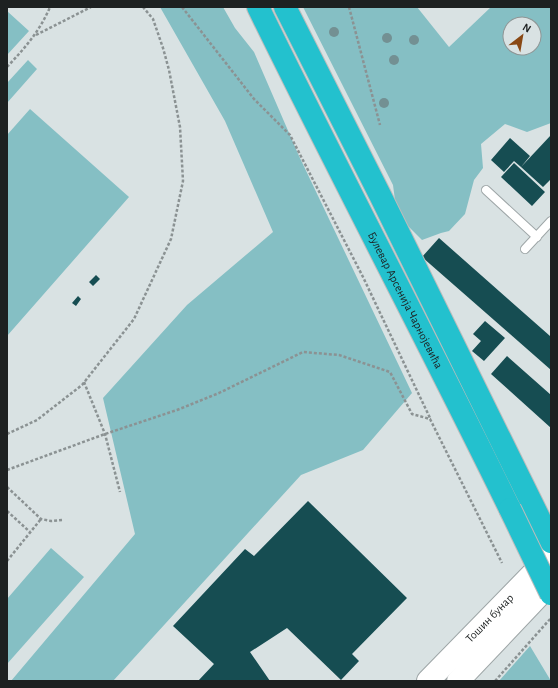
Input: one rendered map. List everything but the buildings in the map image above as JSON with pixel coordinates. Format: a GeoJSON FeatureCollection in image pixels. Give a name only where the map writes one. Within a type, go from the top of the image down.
{"type":"FeatureCollection","features":[{"type":"Feature","properties":{"kind":"highway","name":"Булевар Арсенија Чарнојевића"},"geometry":{"type":"LineString","coordinates":[[258,7],[451,388],[551,594]]}},
{"type":"Feature","properties":{"kind":"highway","name":"Булевар Арсенија Чарнојевића"},"geometry":{"type":"LineString","coordinates":[[285,7],[381,197],[551,542]]}},
{"type":"Feature","properties":{"kind":"main road","name":"Тошин бунар"},"geometry":{"type":"LineString","coordinates":[[428,681],[551,555]]}},
{"type":"Feature","properties":{"kind":"main road","name":"Тошин бунар"},"geometry":{"type":"LineString","coordinates":[[458,681],[551,584]]}},
{"type":"Feature","properties":{"kind":"lane"},"geometry":{"type":"LineString","coordinates":[[486,190],[537,236]]}},
{"type":"Feature","properties":{"kind":"lane"},"geometry":{"type":"LineString","coordinates":[[525,249],[551,221]]}},
{"type":"Feature","properties":{"kind":"path"},"geometry":{"type":"LineString","coordinates":[[7,68],[35,35],[44,22],[50,7]]}},
{"type":"Feature","properties":{"kind":"path"},"geometry":{"type":"LineString","coordinates":[[35,35],[91,7]]}},
{"type":"Feature","properties":{"kind":"path"},"geometry":{"type":"LineString","coordinates":[[7,434],[37,420],[84,382],[134,319],[171,239],[183,181],[180,127],[169,70],[153,19],[143,7]]}},
{"type":"Feature","properties":{"kind":"path"},"geometry":{"type":"LineString","coordinates":[[182,7],[254,99],[290,134],[363,277],[430,419],[502,562]]}},
{"type":"Feature","properties":{"kind":"path"},"geometry":{"type":"LineString","coordinates":[[349,7],[380,125]]}},
{"type":"Feature","properties":{"kind":"path"},"geometry":{"type":"LineString","coordinates":[[7,470],[105,434],[177,410],[219,393],[304,352],[339,355],[390,372],[412,414],[430,419]]}},
{"type":"Feature","properties":{"kind":"path"},"geometry":{"type":"LineString","coordinates":[[84,382],[105,434],[120,492]]}},
{"type":"Feature","properties":{"kind":"path"},"geometry":{"type":"LineString","coordinates":[[7,487],[41,519],[51,521],[62,520]]}},
{"type":"Feature","properties":{"kind":"path"},"geometry":{"type":"LineString","coordinates":[[7,511],[30,532]]}},
{"type":"Feature","properties":{"kind":"path"},"geometry":{"type":"LineString","coordinates":[[7,561],[41,519]]}},
{"type":"Feature","properties":{"kind":"path"},"geometry":{"type":"LineString","coordinates":[[495,681],[551,618]]}},
{"type":"Feature","properties":{"kind":"shaded area"},"geometry":{"type":"Polygon","coordinates":[[[160,7],[223,7],[235,28],[254,52],[299,156],[412,393],[363,450],[301,475],[113,681],[11,681],[135,534],[103,398],[187,305],[273,232],[225,121],[160,7]]]}},
{"type":"Feature","properties":{"kind":"shaded area"},"geometry":{"type":"Polygon","coordinates":[[[303,7],[417,7],[449,47],[491,7],[551,7],[551,123],[527,132],[505,124],[481,144],[483,168],[474,180],[465,214],[449,231],[422,240],[397,215],[393,185],[303,7]]]}},
{"type":"Feature","properties":{"kind":"shaded area"},"geometry":{"type":"Polygon","coordinates":[[[7,11],[29,31],[7,55],[7,11]]]}},
{"type":"Feature","properties":{"kind":"shaded area"},"geometry":{"type":"Polygon","coordinates":[[[28,60],[37,69],[7,103],[7,83],[28,60]]]}},
{"type":"Feature","properties":{"kind":"shaded area"},"geometry":{"type":"Polygon","coordinates":[[[30,109],[129,197],[7,336],[7,135],[30,109]]]}},
{"type":"Feature","properties":{"kind":"shaded area"},"geometry":{"type":"Polygon","coordinates":[[[51,548],[84,577],[7,664],[7,599],[51,548]]]}},
{"type":"Feature","properties":{"kind":"shaded area"},"geometry":{"type":"Polygon","coordinates":[[[530,646],[551,681],[499,681],[530,646]]]}}]}
